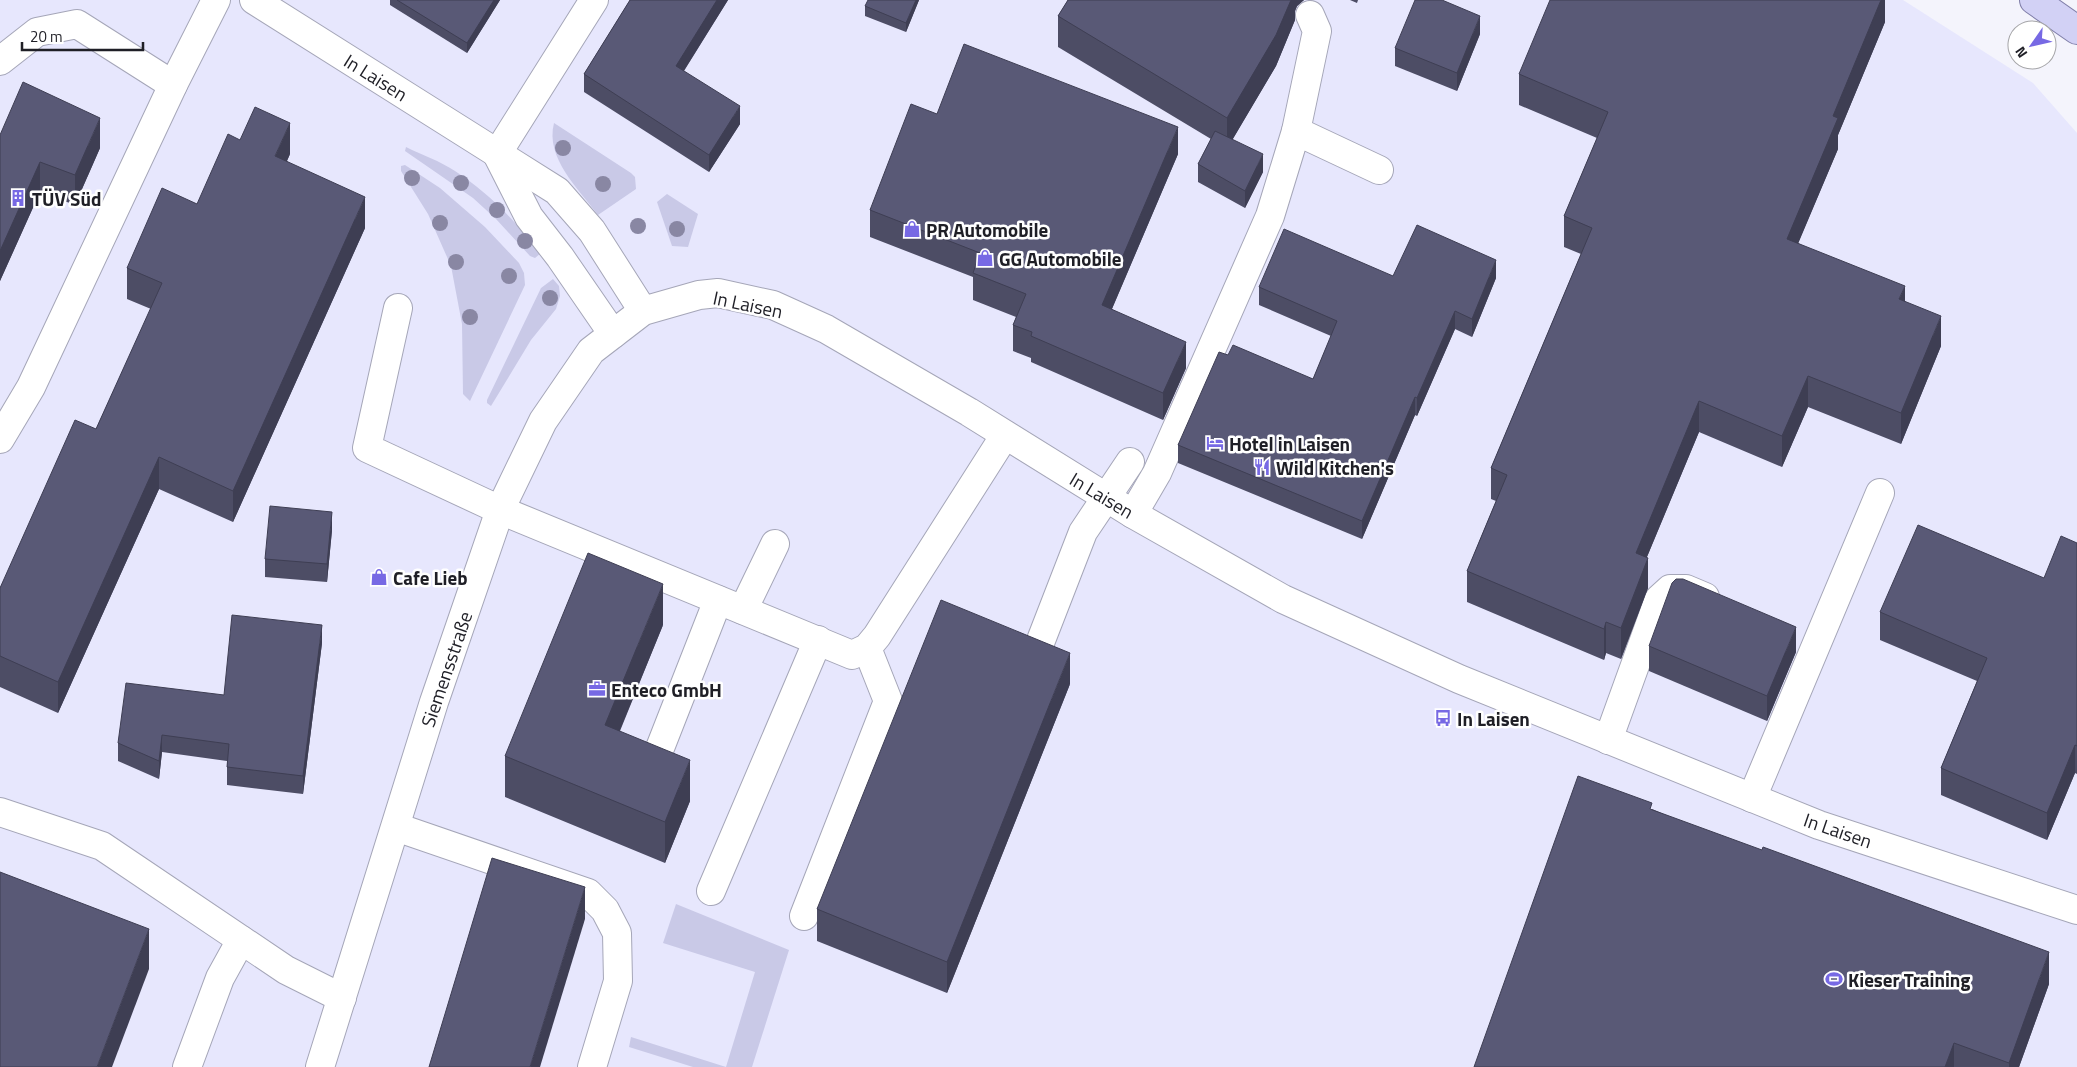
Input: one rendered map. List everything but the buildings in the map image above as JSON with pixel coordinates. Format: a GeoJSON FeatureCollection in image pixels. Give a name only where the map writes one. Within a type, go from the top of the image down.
{"type":"FeatureCollection","features":[{"type":"Feature","properties":{"kind":"main road"},"geometry":{"type":"LineString","coordinates":[[2034,0],[2077,30]]}},
{"type":"Feature","properties":{"kind":"street"},"geometry":{"type":"LineString","coordinates":[[0,439],[31,387],[173,85],[216,0]]}},
{"type":"Feature","properties":{"kind":"street","name":"In Laisen"},"geometry":{"type":"LineString","coordinates":[[254,0],[557,191],[592,231],[644,311],[699,295],[718,293],[773,305],[858,346],[1106,498],[1284,599],[1459,679],[1819,825],[2077,910]]}},
{"type":"Feature","properties":{"kind":"street"},"geometry":{"type":"LineString","coordinates":[[594,0],[497,154],[529,217],[560,257],[613,334]]}},
{"type":"Feature","properties":{"kind":"street"},"geometry":{"type":"LineString","coordinates":[[1133,514],[1157,473],[1270,216],[1296,131],[1317,30],[1310,15]]}},
{"type":"Feature","properties":{"kind":"street"},"geometry":{"type":"LineString","coordinates":[[0,61],[38,32],[78,24],[173,85]]}},
{"type":"Feature","properties":{"kind":"street"},"geometry":{"type":"LineString","coordinates":[[1296,131],[1379,170]]}},
{"type":"Feature","properties":{"kind":"street"},"geometry":{"type":"LineString","coordinates":[[398,308],[367,448],[500,510],[818,640],[852,656],[867,648],[898,603],[1005,435]]}},
{"type":"Feature","properties":{"kind":"street","name":"Siemensstraße"},"geometry":{"type":"LineString","coordinates":[[320,1067],[434,702],[500,510],[543,421],[591,351],[644,311]]}},
{"type":"Feature","properties":{"kind":"street"},"geometry":{"type":"LineString","coordinates":[[1038,648],[1083,532],[1130,462]]}},
{"type":"Feature","properties":{"kind":"street"},"geometry":{"type":"LineString","coordinates":[[1752,798],[1880,493]]}},
{"type":"Feature","properties":{"kind":"street"},"geometry":{"type":"LineString","coordinates":[[744,610],[775,544]]}},
{"type":"Feature","properties":{"kind":"street"},"geometry":{"type":"LineString","coordinates":[[1608,740],[1659,599],[1670,589],[1686,589],[1730,608]]}},
{"type":"Feature","properties":{"kind":"street"},"geometry":{"type":"LineString","coordinates":[[658,753],[718,600]]}},
{"type":"Feature","properties":{"kind":"street"},"geometry":{"type":"LineString","coordinates":[[1791,633],[1817,644]]}},
{"type":"Feature","properties":{"kind":"street"},"geometry":{"type":"LineString","coordinates":[[711,891],[818,640]]}},
{"type":"Feature","properties":{"kind":"street"},"geometry":{"type":"LineString","coordinates":[[804,916],[888,701],[867,648]]}},
{"type":"Feature","properties":{"kind":"street"},"geometry":{"type":"LineString","coordinates":[[0,812],[102,846],[286,970],[342,998]]}},
{"type":"Feature","properties":{"kind":"street"},"geometry":{"type":"LineString","coordinates":[[396,827],[588,893],[605,910],[617,934],[618,981],[592,1067]]}},
{"type":"Feature","properties":{"kind":"street"},"geometry":{"type":"LineString","coordinates":[[187,1067],[220,978],[241,940]]}},
{"type":"Feature","properties":{"kind":"shaded area","name":"In Laisen"},"geometry":{"type":"Polygon","coordinates":[[[0,0],[1903,0],[2007,66],[2007,70],[2013,70],[2033,83],[2077,133],[2077,1067],[0,1067],[0,0]]]}},
{"type":"Feature","properties":{"kind":"shaded area"},"geometry":{"type":"Polygon","coordinates":[[[554,123],[631,173],[635,177],[636,189],[598,215],[565,172],[559,160],[552,136],[554,123]]]}},
{"type":"Feature","properties":{"kind":"shaded area"},"geometry":{"type":"Polygon","coordinates":[[[406,147],[449,167],[479,188],[512,219],[541,253],[535,258],[530,256],[496,219],[473,198],[405,151],[406,147]]]}},
{"type":"Feature","properties":{"kind":"shaded area"},"geometry":{"type":"Polygon","coordinates":[[[405,165],[440,188],[485,227],[519,263],[524,273],[525,285],[470,401],[463,394],[462,324],[451,266],[428,214],[401,171],[401,166],[405,165]]]}},
{"type":"Feature","properties":{"kind":"shaded area"},"geometry":{"type":"Polygon","coordinates":[[[667,194],[698,214],[688,247],[672,246],[657,202],[667,194]]]}},
{"type":"Feature","properties":{"kind":"shaded area"},"geometry":{"type":"Polygon","coordinates":[[[553,279],[559,286],[560,296],[556,309],[531,340],[491,406],[487,403],[487,400],[541,288],[553,279]]]}},
{"type":"Feature","properties":{"kind":"shaded area"},"geometry":{"type":"Polygon","coordinates":[[[676,904],[789,950],[752,1067],[726,1067],[755,972],[663,943],[676,904]]]}},
{"type":"Feature","properties":{"kind":"shaded area"},"geometry":{"type":"Polygon","coordinates":[[[631,1037],[726,1067],[693,1067],[629,1047],[631,1037]]]}},
{"type":"Feature","properties":{"kind":"place","name":"TÜV Süd"},"geometry":{"type":"Point","coordinates":[18,198]}},
{"type":"Feature","properties":{"kind":"place","name":"PR Automobile"},"geometry":{"type":"Point","coordinates":[912,229]}},
{"type":"Feature","properties":{"kind":"place","name":"GG Automobile"},"geometry":{"type":"Point","coordinates":[985,258]}},
{"type":"Feature","properties":{"kind":"place","name":"Hotel in Laisen"},"geometry":{"type":"Point","coordinates":[1215,443]}},
{"type":"Feature","properties":{"kind":"place","name":"Wild Kitchen's"},"geometry":{"type":"Point","coordinates":[1262,467]}},
{"type":"Feature","properties":{"kind":"place","name":"Cafe Lieb"},"geometry":{"type":"Point","coordinates":[379,577]}},
{"type":"Feature","properties":{"kind":"place","name":"Enteco GmbH"},"geometry":{"type":"Point","coordinates":[597,689]}},
{"type":"Feature","properties":{"kind":"place","name":"In Laisen"},"geometry":{"type":"Point","coordinates":[1443,718]}},
{"type":"Feature","properties":{"kind":"place","name":"Kieser Training"},"geometry":{"type":"Point","coordinates":[1834,979]}}]}
